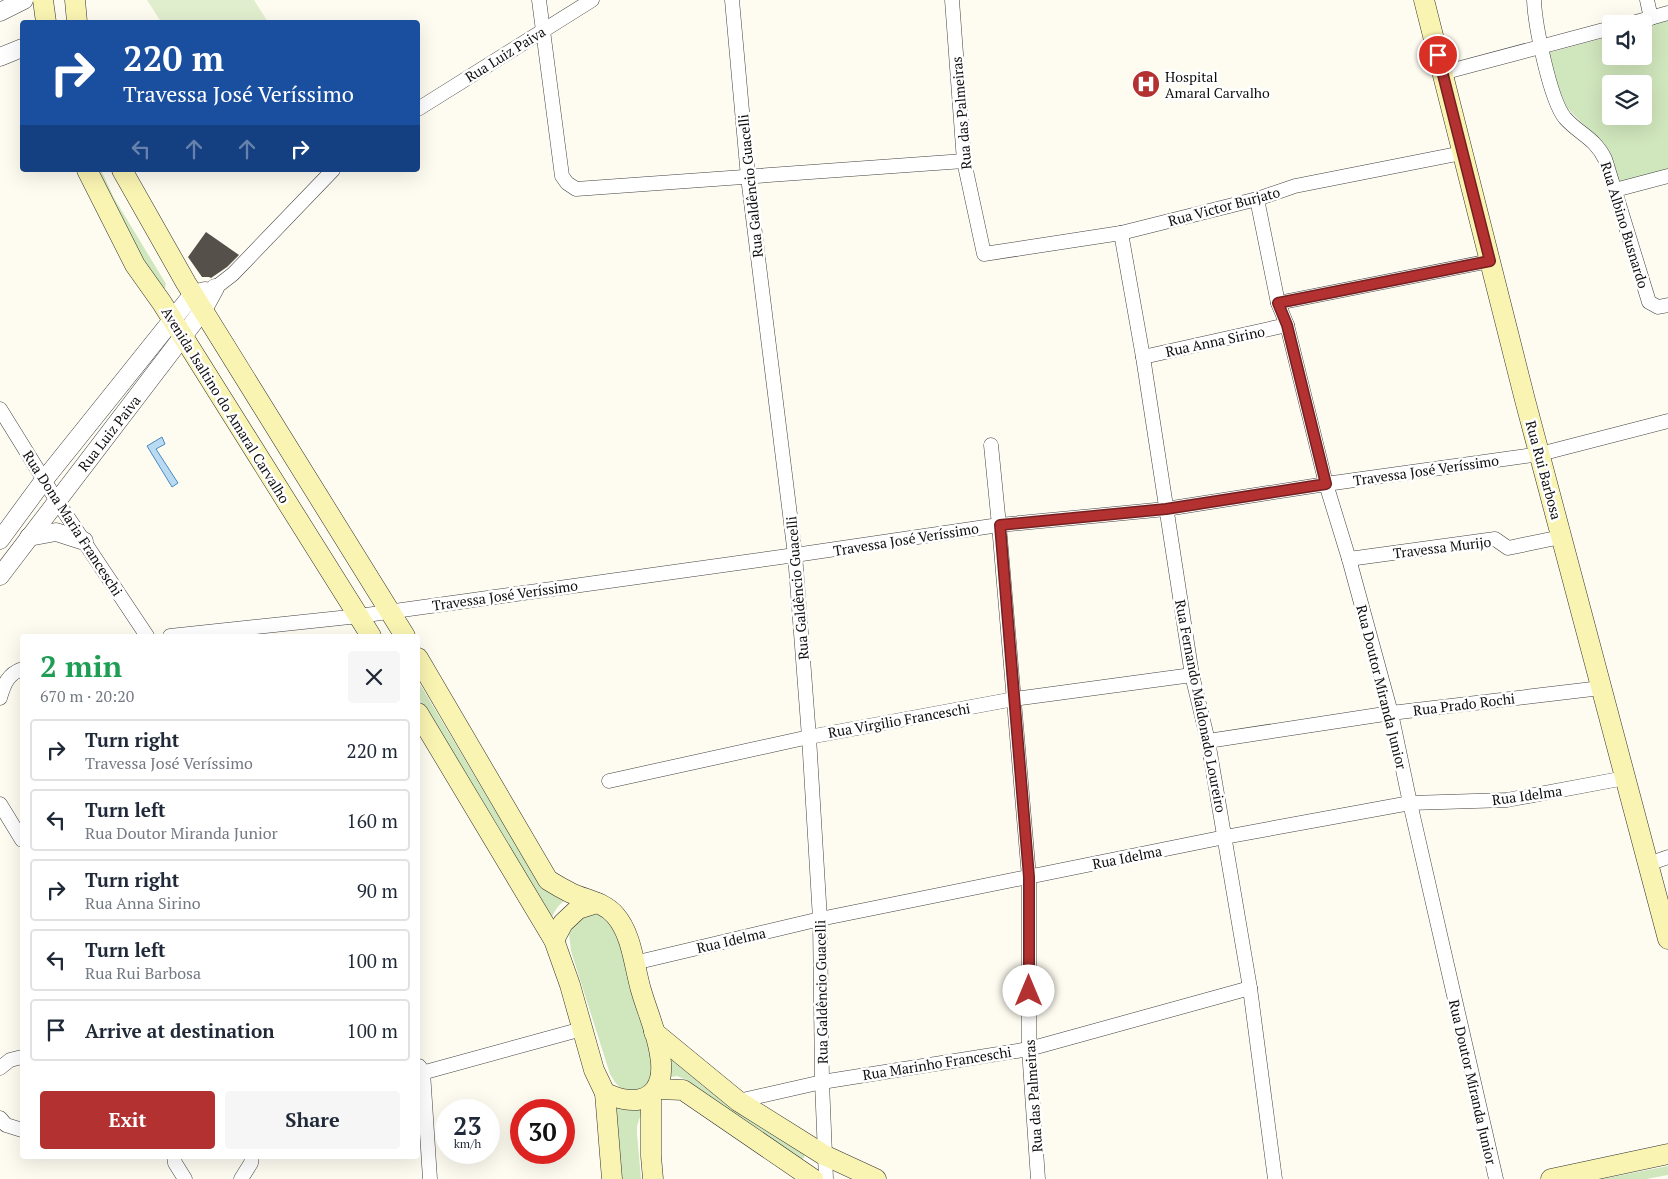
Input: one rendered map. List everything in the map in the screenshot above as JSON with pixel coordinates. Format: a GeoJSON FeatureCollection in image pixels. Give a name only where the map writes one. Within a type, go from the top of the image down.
{"type":"FeatureCollection","features":[{"type":"Feature","properties":{"kind":"main road"},"geometry":{"type":"LineString","coordinates":[[43,0],[46,20]]}},
{"type":"Feature","properties":{"kind":"main road"},"geometry":{"type":"LineString","coordinates":[[75,0],[77,20]]}},
{"type":"Feature","properties":{"kind":"main road","name":"Rua Rui Barbosa"},"geometry":{"type":"LineString","coordinates":[[1424,0],[1540,454],[1668,939]]}},
{"type":"Feature","properties":{"kind":"main road","name":"Avenida Isaltino do Amaral Carvalho"},"geometry":{"type":"LineString","coordinates":[[88,172],[135,265],[173,319],[370,634]]}},
{"type":"Feature","properties":{"kind":"main road"},"geometry":{"type":"LineString","coordinates":[[123,172],[198,302],[404,634]]}},
{"type":"Feature","properties":{"kind":"main road"},"geometry":{"type":"LineString","coordinates":[[420,661],[548,880],[572,894],[606,906],[616,916],[626,933],[661,1056],[661,1077],[654,1093],[651,1156],[653,1179]]}},
{"type":"Feature","properties":{"kind":"main road"},"geometry":{"type":"LineString","coordinates":[[420,717],[554,940],[570,985],[594,1070],[605,1092],[612,1179]]}},
{"type":"Feature","properties":{"kind":"main road"},"geometry":{"type":"LineString","coordinates":[[554,940],[563,922],[578,909],[598,904]]}},
{"type":"Feature","properties":{"kind":"main road"},"geometry":{"type":"LineString","coordinates":[[654,1032],[738,1101],[824,1155],[876,1179]]}},
{"type":"Feature","properties":{"kind":"main road"},"geometry":{"type":"LineString","coordinates":[[605,1092],[622,1099],[636,1100],[654,1093],[683,1090],[814,1179]]}},
{"type":"Feature","properties":{"kind":"main road"},"geometry":{"type":"LineString","coordinates":[[1551,1179],[1668,1154]]}},
{"type":"Feature","properties":{"kind":"street"},"geometry":{"type":"LineString","coordinates":[[0,12],[24,0]]}},
{"type":"Feature","properties":{"kind":"street"},"geometry":{"type":"LineString","coordinates":[[539,0],[562,176],[567,183],[576,189],[964,161]]}},
{"type":"Feature","properties":{"kind":"street","name":"Rua Luiz Paiva"},"geometry":{"type":"LineString","coordinates":[[420,108],[592,0]]}},
{"type":"Feature","properties":{"kind":"street","name":"Rua Galdêncio Guacelli"},"geometry":{"type":"LineString","coordinates":[[732,0],[748,177],[795,556],[809,737],[820,919],[822,1082],[826,1179]]}},
{"type":"Feature","properties":{"kind":"street","name":"Rua das Palmeiras"},"geometry":{"type":"LineString","coordinates":[[952,0],[964,161],[984,254]]}},
{"type":"Feature","properties":{"kind":"street","name":"Rua Albino Busnardo"},"geometry":{"type":"LineString","coordinates":[[1534,0],[1541,47],[1556,105],[1565,118],[1599,147],[1605,159],[1649,302],[1658,307],[1668,304]]}},
{"type":"Feature","properties":{"kind":"street"},"geometry":{"type":"LineString","coordinates":[[1647,0],[1650,15]]}},
{"type":"Feature","properties":{"kind":"street"},"geometry":{"type":"LineString","coordinates":[[1652,18],[1668,13]]}},
{"type":"Feature","properties":{"kind":"street"},"geometry":{"type":"LineString","coordinates":[[1442,74],[1602,30]]}},
{"type":"Feature","properties":{"kind":"street"},"geometry":{"type":"LineString","coordinates":[[0,57],[20,49]]}},
{"type":"Feature","properties":{"kind":"street","name":"Rua Victor Burjato"},"geometry":{"type":"LineString","coordinates":[[984,254],[1121,233],[1257,198],[1295,186],[1462,153]]}},
{"type":"Feature","properties":{"kind":"street","name":"Rua Luiz Paiva"},"geometry":{"type":"LineString","coordinates":[[0,540],[44,480],[173,319],[233,274],[331,172]]}},
{"type":"Feature","properties":{"kind":"street"},"geometry":{"type":"LineString","coordinates":[[1615,190],[1668,176]]}},
{"type":"Feature","properties":{"kind":"street","name":"Rua Doutor Miranda Junior"},"geometry":{"type":"LineString","coordinates":[[1257,198],[1278,303],[1287,325],[1326,484],[1349,559],[1391,713],[1496,1179]]}},
{"type":"Feature","properties":{"kind":"street","name":"Rua Fernando Maldonado Loureiro"},"geometry":{"type":"LineString","coordinates":[[1121,233],[1143,357],[1192,675],[1208,741],[1250,988],[1275,1179]]}},
{"type":"Feature","properties":{"kind":"street"},"geometry":{"type":"LineString","coordinates":[[1278,303],[1490,261]]}},
{"type":"Feature","properties":{"kind":"street","name":"Rua Luiz Paiva"},"geometry":{"type":"LineString","coordinates":[[0,576],[183,336],[198,302]]}},
{"type":"Feature","properties":{"kind":"street","name":"Rua Anna Sirino"},"geometry":{"type":"LineString","coordinates":[[1143,357],[1287,325]]}},
{"type":"Feature","properties":{"kind":"street","name":"Rua Dona Maria Franceschi"},"geometry":{"type":"LineString","coordinates":[[0,409],[57,501],[147,634]]}},
{"type":"Feature","properties":{"kind":"street","name":"Travessa José Veríssimo"},"geometry":{"type":"LineString","coordinates":[[189,634],[359,616],[795,556],[1000,525],[1166,509],[1540,454],[1668,421]]}},
{"type":"Feature","properties":{"kind":"street","name":"Rua das Palmeiras"},"geometry":{"type":"LineString","coordinates":[[991,444],[1000,525],[1029,877],[1029,1049],[1038,1179]]}},
{"type":"Feature","properties":{"kind":"street"},"geometry":{"type":"LineString","coordinates":[[30,537],[56,532],[84,541]]}},
{"type":"Feature","properties":{"kind":"street","name":"Travessa Murijo"},"geometry":{"type":"LineString","coordinates":[[1349,559],[1495,539],[1508,548],[1562,537]]}},
{"type":"Feature","properties":{"kind":"street"},"geometry":{"type":"LineString","coordinates":[[0,698],[4,683],[19,670]]}},
{"type":"Feature","properties":{"kind":"street","name":"Rua Virgilio Franceschi"},"geometry":{"type":"LineString","coordinates":[[609,781],[809,737],[1014,699],[1192,675]]}},
{"type":"Feature","properties":{"kind":"street","name":"Rua Prado Rochi"},"geometry":{"type":"LineString","coordinates":[[1208,741],[1391,713],[1601,688]]}},
{"type":"Feature","properties":{"kind":"street","name":"Rua Idelma"},"geometry":{"type":"LineString","coordinates":[[634,963],[820,919],[1225,837],[1410,802],[1507,800],[1625,778]]}},
{"type":"Feature","properties":{"kind":"street"},"geometry":{"type":"LineString","coordinates":[[0,804],[20,837]]}},
{"type":"Feature","properties":{"kind":"street"},"geometry":{"type":"LineString","coordinates":[[1648,864],[1668,857]]}},
{"type":"Feature","properties":{"kind":"street","name":"Rua Marinho Franceschi"},"geometry":{"type":"LineString","coordinates":[[738,1101],[822,1082],[1029,1049],[1250,988]]}},
{"type":"Feature","properties":{"kind":"street"},"geometry":{"type":"LineString","coordinates":[[420,1070],[582,1029]]}},
{"type":"Feature","properties":{"kind":"street"},"geometry":{"type":"LineString","coordinates":[[0,1068],[10,1060],[20,1058]]}},
{"type":"Feature","properties":{"kind":"street"},"geometry":{"type":"LineString","coordinates":[[420,1080],[430,1179]]}},
{"type":"Feature","properties":{"kind":"street"},"geometry":{"type":"LineString","coordinates":[[0,1118],[6,1125],[20,1129]]}},
{"type":"Feature","properties":{"kind":"street"},"geometry":{"type":"LineString","coordinates":[[174,1159],[175,1164],[185,1179]]}},
{"type":"Feature","properties":{"kind":"street"},"geometry":{"type":"LineString","coordinates":[[241,1179],[252,1159]]}},
{"type":"Feature","properties":{"kind":"green space"},"geometry":{"type":"Polygon","coordinates":[[[147,0],[254,0],[267,20],[160,20],[147,0]]]}},
{"type":"Feature","properties":{"kind":"green space"},"geometry":{"type":"Polygon","coordinates":[[[1668,20],[1668,170],[1618,183],[1605,146],[1567,108],[1553,75],[1548,53],[1602,38],[1602,65],[1652,65],[1652,24],[1668,20]]]}},
{"type":"Feature","properties":{"kind":"green space"},"geometry":{"type":"Polygon","coordinates":[[[93,172],[102,172],[114,198],[166,284],[163,290],[159,289],[93,172]]]}},
{"type":"Feature","properties":{"kind":"green space"},"geometry":{"type":"Polygon","coordinates":[[[420,684],[533,874],[569,898],[559,905],[550,922],[420,700],[420,684]]]}},
{"type":"Feature","properties":{"kind":"green space"},"geometry":{"type":"Polygon","coordinates":[[[595,913],[608,920],[618,941],[656,1070],[647,1088],[625,1090],[617,1085],[610,1074],[571,951],[569,934],[575,921],[595,913]]]}},
{"type":"Feature","properties":{"kind":"green space"},"geometry":{"type":"Polygon","coordinates":[[[671,1053],[805,1153],[804,1158],[801,1159],[717,1104],[687,1080],[677,1076],[666,1078],[671,1053]]]}},
{"type":"Feature","properties":{"kind":"green space"},"geometry":{"type":"Polygon","coordinates":[[[614,1103],[643,1108],[637,1126],[641,1179],[622,1179],[614,1103]]]}},
{"type":"Feature","properties":{"kind":"green space"},"geometry":{"type":"Polygon","coordinates":[[[1668,1166],[1668,1175],[1646,1179],[1602,1179],[1668,1166]]]}},
{"type":"Feature","properties":{"kind":"water"},"geometry":{"type":"Polygon","coordinates":[[[162,437],[165,444],[156,449],[178,483],[172,487],[147,446],[162,437]]]}},
{"type":"Feature","properties":{"kind":"building"},"geometry":{"type":"Polygon","coordinates":[[[206,232],[239,255],[227,267],[211,278],[202,277],[188,257],[206,232]]]}},
{"type":"Feature","properties":{"kind":"place","name":"Hospital Amaral Carvalho"},"geometry":{"type":"Point","coordinates":[1146,84]}},
{"type":"Feature","properties":{"kind":"route"},"geometry":{"type":"LineString","coordinates":[[1029,991],[1029,877],[1000,525],[1166,509],[1326,484],[1287,325],[1278,303],[1490,261],[1438,55]]}}]}
